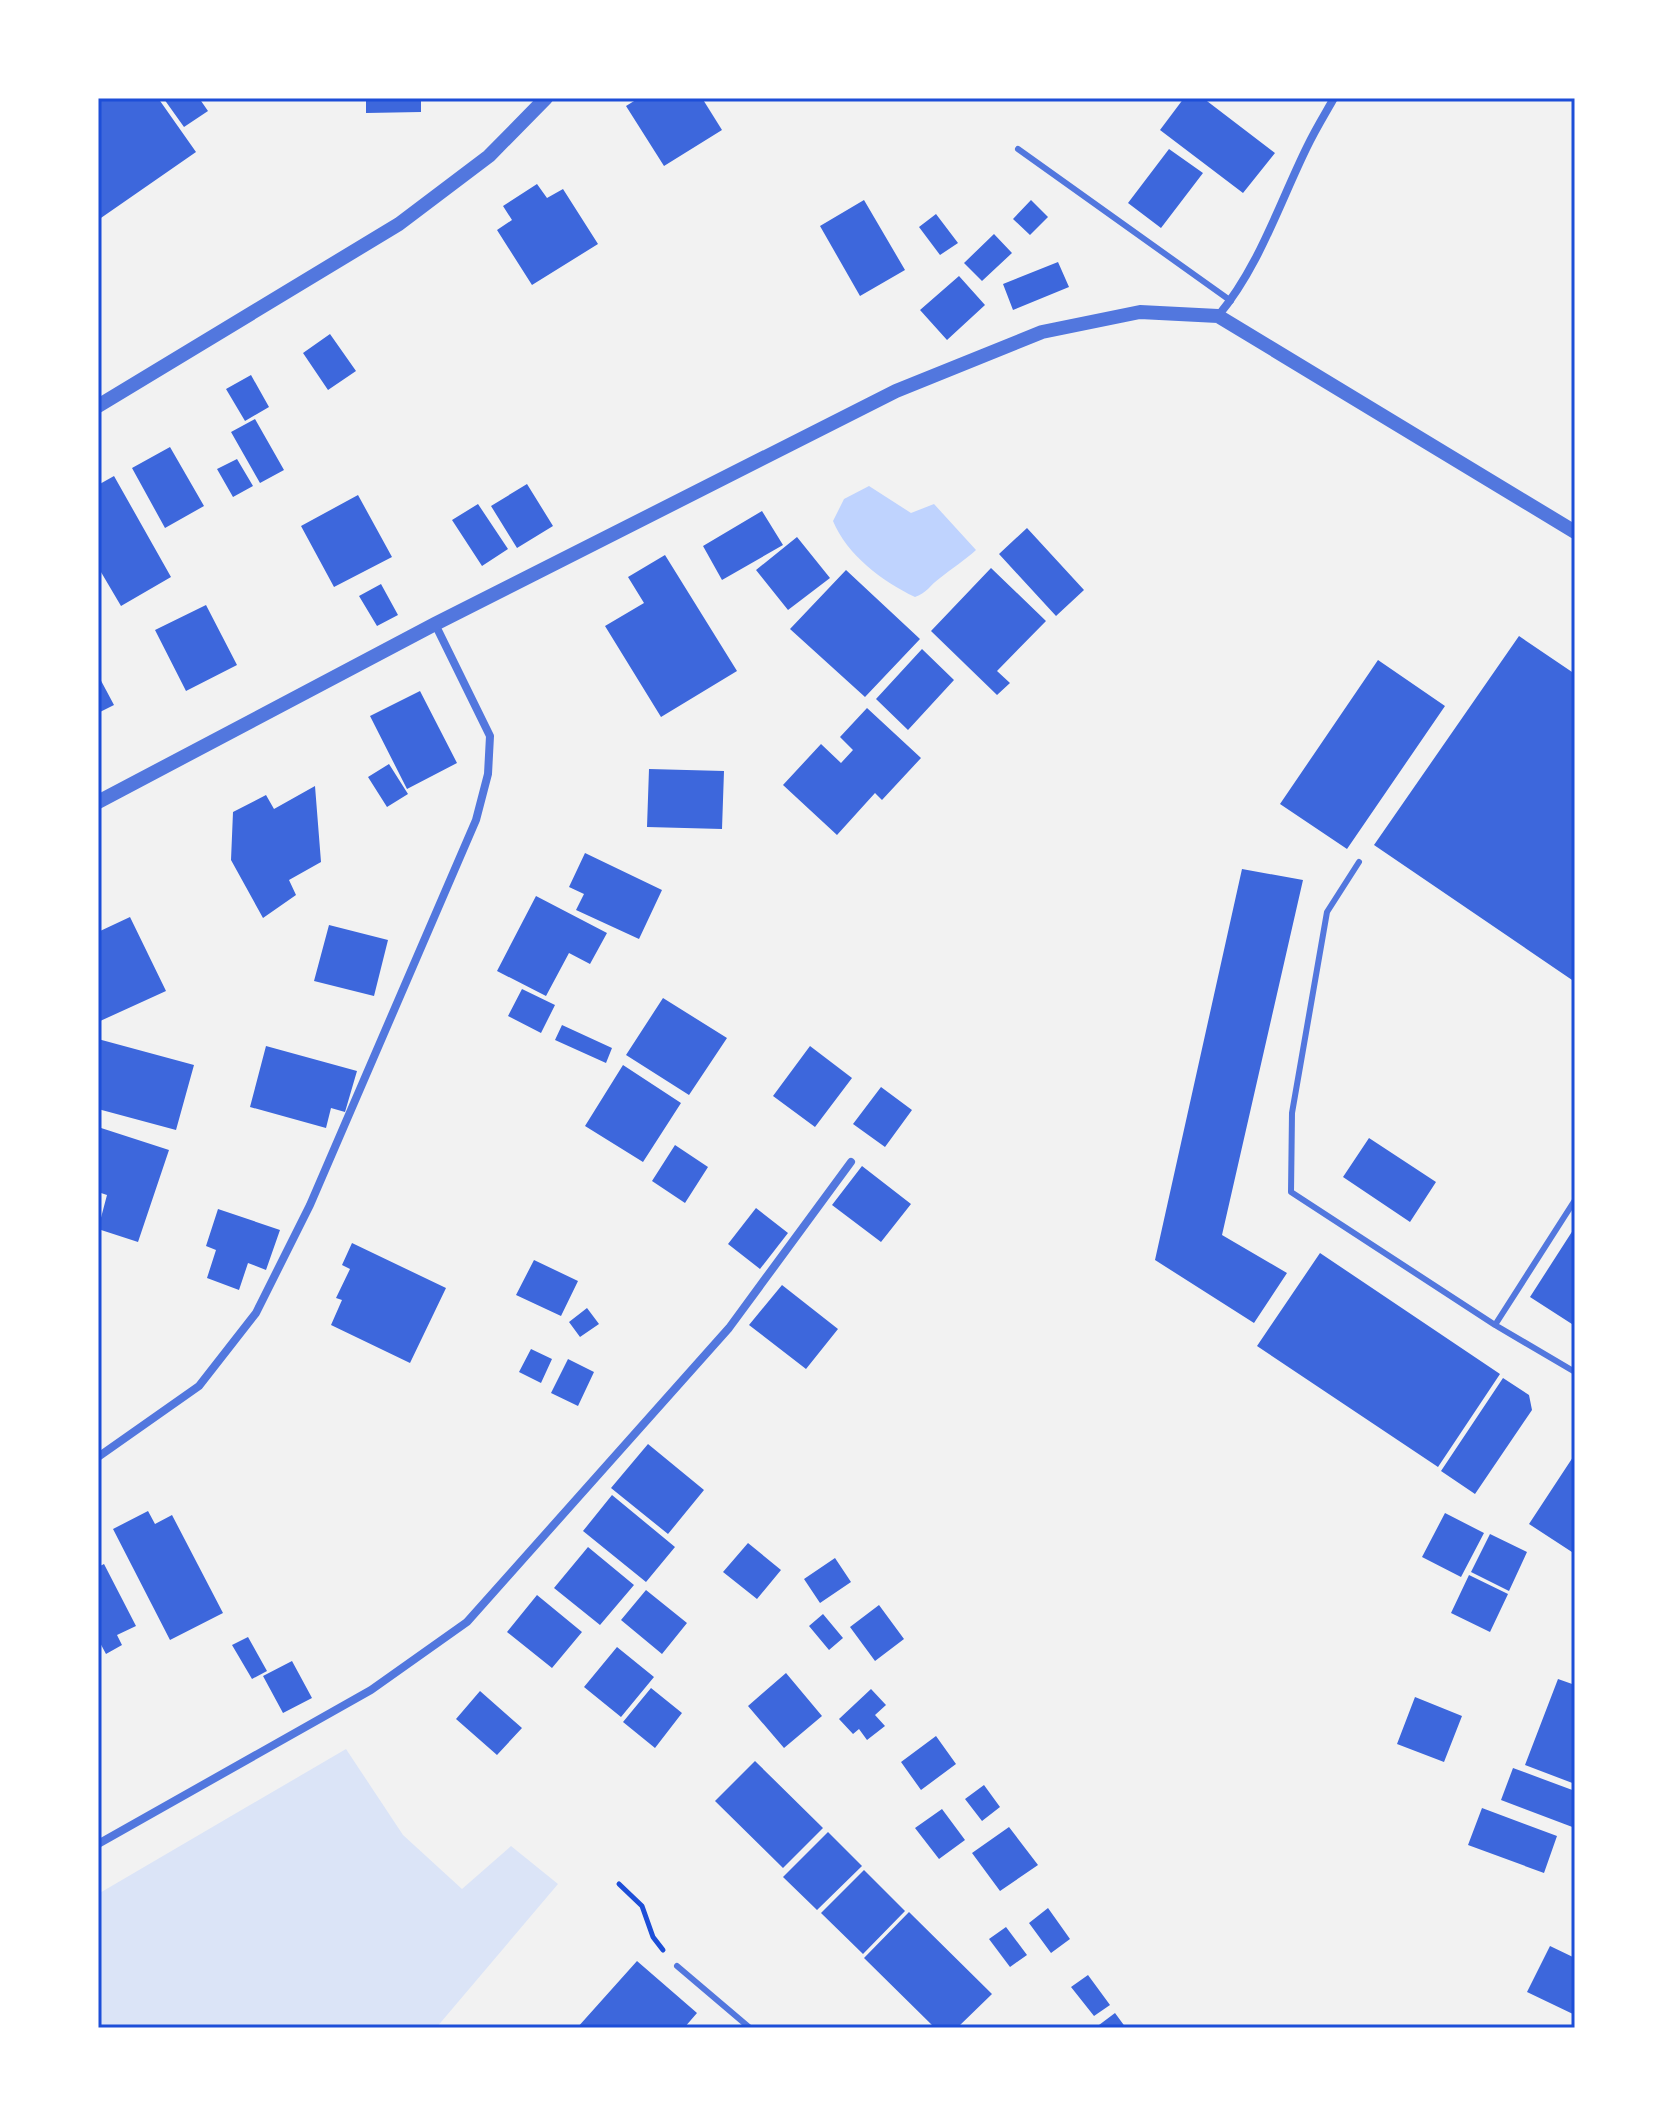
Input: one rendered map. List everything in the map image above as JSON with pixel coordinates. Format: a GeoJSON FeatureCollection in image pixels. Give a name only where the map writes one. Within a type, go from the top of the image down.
{"type":"FeatureCollection","features":[{"type":"Feature","properties":{"kind":"street"},"geometry":{"type":"LineString","coordinates":[[98,406],[399,224],[489,156],[546,98]]}},
{"type":"Feature","properties":{"kind":"street"},"geometry":{"type":"LineString","coordinates":[[1218,316],[1231,301],[1259,253],[1308,144],[1334,98]]}},
{"type":"Feature","properties":{"kind":"street"},"geometry":{"type":"LineString","coordinates":[[98,802],[435,624],[896,391],[1042,332],[1140,312],[1218,316],[1575,532]]}},
{"type":"Feature","properties":{"kind":"street"},"geometry":{"type":"LineString","coordinates":[[98,1457],[199,1386],[256,1313],[310,1205],[476,820],[488,774],[490,736],[435,624]]}},
{"type":"Feature","properties":{"kind":"street"},"geometry":{"type":"LineString","coordinates":[[98,1844],[371,1690],[467,1622],[729,1328],[851,1162]]}},
{"type":"Feature","properties":{"kind":"lane"},"geometry":{"type":"LineString","coordinates":[[1018,149],[1231,301]]}},
{"type":"Feature","properties":{"kind":"lane"},"geometry":{"type":"LineString","coordinates":[[1359,862],[1327,912],[1292,1113],[1291,1192],[1495,1325],[1575,1372]]}},
{"type":"Feature","properties":{"kind":"lane"},"geometry":{"type":"LineString","coordinates":[[1495,1325],[1575,1200]]}},
{"type":"Feature","properties":{"kind":"lane"},"geometry":{"type":"LineString","coordinates":[[677,1966],[750,2028]]}},
{"type":"Feature","properties":{"kind":"path"},"geometry":{"type":"LineString","coordinates":[[619,1884],[642,1906],[653,1937],[677,1966]]}},
{"type":"Feature","properties":{"kind":"shaded area"},"geometry":{"type":"Polygon","coordinates":[[[346,1749],[403,1835],[462,1889],[511,1846],[558,1884],[436,2028],[98,2028],[98,1894],[346,1749]]]}},
{"type":"Feature","properties":{"kind":"water"},"geometry":{"type":"Polygon","coordinates":[[[869,486],[911,513],[934,504],[976,550],[915,597],[890,583],[856,556],[833,521],[844,499],[869,486]]]}},
{"type":"Feature","properties":{"kind":"building"},"geometry":{"type":"Polygon","coordinates":[[[104,98],[158,98],[196,152],[98,220],[98,102],[104,98]]]}},
{"type":"Feature","properties":{"kind":"building"},"geometry":{"type":"Polygon","coordinates":[[[166,98],[199,98],[208,111],[184,127],[166,98]]]}},
{"type":"Feature","properties":{"kind":"building"},"geometry":{"type":"Polygon","coordinates":[[[366,98],[421,98],[421,112],[366,113],[366,98]]]}},
{"type":"Feature","properties":{"kind":"building"},"geometry":{"type":"Polygon","coordinates":[[[639,98],[702,98],[722,130],[664,166],[626,106],[639,98]]]}},
{"type":"Feature","properties":{"kind":"building"},"geometry":{"type":"Polygon","coordinates":[[[1184,98],[1203,98],[1275,153],[1243,193],[1160,130],[1184,98]]]}},
{"type":"Feature","properties":{"kind":"building"},"geometry":{"type":"Polygon","coordinates":[[[1169,149],[1203,173],[1161,228],[1128,203],[1169,149]]]}},
{"type":"Feature","properties":{"kind":"building"},"geometry":{"type":"Polygon","coordinates":[[[537,184],[547,198],[563,189],[598,244],[532,285],[497,230],[512,220],[503,206],[537,184]]]}},
{"type":"Feature","properties":{"kind":"building"},"geometry":{"type":"Polygon","coordinates":[[[864,200],[905,270],[860,296],[820,226],[864,200]]]}},
{"type":"Feature","properties":{"kind":"building"},"geometry":{"type":"Polygon","coordinates":[[[1031,200],[1048,217],[1030,235],[1013,219],[1031,200]]]}},
{"type":"Feature","properties":{"kind":"building"},"geometry":{"type":"Polygon","coordinates":[[[936,214],[958,243],[940,255],[919,227],[936,214]]]}},
{"type":"Feature","properties":{"kind":"building"},"geometry":{"type":"Polygon","coordinates":[[[994,234],[1012,253],[982,281],[964,263],[994,234]]]}},
{"type":"Feature","properties":{"kind":"building"},"geometry":{"type":"Polygon","coordinates":[[[1058,262],[1069,287],[1013,310],[1003,284],[1058,262]]]}},
{"type":"Feature","properties":{"kind":"building"},"geometry":{"type":"Polygon","coordinates":[[[959,276],[985,305],[947,340],[920,310],[959,276]]]}},
{"type":"Feature","properties":{"kind":"building"},"geometry":{"type":"Polygon","coordinates":[[[330,334],[356,371],[328,390],[303,353],[330,334]]]}},
{"type":"Feature","properties":{"kind":"building"},"geometry":{"type":"Polygon","coordinates":[[[251,375],[269,407],[245,421],[226,389],[251,375]]]}},
{"type":"Feature","properties":{"kind":"building"},"geometry":{"type":"Polygon","coordinates":[[[255,419],[284,470],[260,483],[231,432],[255,419]]]}},
{"type":"Feature","properties":{"kind":"building"},"geometry":{"type":"Polygon","coordinates":[[[170,447],[204,506],[165,528],[132,468],[170,447]]]}},
{"type":"Feature","properties":{"kind":"building"},"geometry":{"type":"Polygon","coordinates":[[[237,459],[253,486],[233,497],[217,469],[237,459]]]}},
{"type":"Feature","properties":{"kind":"building"},"geometry":{"type":"Polygon","coordinates":[[[114,476],[171,577],[121,606],[98,567],[98,485],[114,476]]]}},
{"type":"Feature","properties":{"kind":"building"},"geometry":{"type":"Polygon","coordinates":[[[527,484],[553,526],[517,548],[491,506],[527,484]]]}},
{"type":"Feature","properties":{"kind":"building"},"geometry":{"type":"Polygon","coordinates":[[[358,495],[392,557],[334,587],[301,526],[358,495]]]}},
{"type":"Feature","properties":{"kind":"building"},"geometry":{"type":"Polygon","coordinates":[[[478,504],[508,549],[482,566],[452,520],[478,504]]]}},
{"type":"Feature","properties":{"kind":"building"},"geometry":{"type":"Polygon","coordinates":[[[762,511],[783,545],[722,580],[703,546],[762,511]]]}},
{"type":"Feature","properties":{"kind":"building"},"geometry":{"type":"Polygon","coordinates":[[[1027,528],[1084,590],[1056,616],[999,554],[1027,528]]]}},
{"type":"Feature","properties":{"kind":"building"},"geometry":{"type":"Polygon","coordinates":[[[797,537],[830,578],[788,610],[756,570],[797,537]]]}},
{"type":"Feature","properties":{"kind":"building"},"geometry":{"type":"Polygon","coordinates":[[[665,555],[737,671],[661,717],[605,626],[644,603],[628,577],[665,555]]]}},
{"type":"Feature","properties":{"kind":"building"},"geometry":{"type":"Polygon","coordinates":[[[991,568],[1046,621],[997,671],[1010,683],[997,695],[931,631],[991,568]]]}},
{"type":"Feature","properties":{"kind":"building"},"geometry":{"type":"Polygon","coordinates":[[[846,570],[920,639],[865,697],[790,629],[846,570]]]}},
{"type":"Feature","properties":{"kind":"building"},"geometry":{"type":"Polygon","coordinates":[[[381,584],[398,615],[377,626],[359,596],[381,584]]]}},
{"type":"Feature","properties":{"kind":"building"},"geometry":{"type":"Polygon","coordinates":[[[206,605],[237,665],[186,691],[155,630],[206,605]]]}},
{"type":"Feature","properties":{"kind":"building"},"geometry":{"type":"Polygon","coordinates":[[[1519,636],[1575,674],[1575,982],[1374,845],[1519,636]]]}},
{"type":"Feature","properties":{"kind":"building"},"geometry":{"type":"Polygon","coordinates":[[[922,649],[954,680],[908,730],[876,699],[922,649]]]}},
{"type":"Feature","properties":{"kind":"building"},"geometry":{"type":"Polygon","coordinates":[[[1378,660],[1445,706],[1347,849],[1280,804],[1378,660]]]}},
{"type":"Feature","properties":{"kind":"building"},"geometry":{"type":"Polygon","coordinates":[[[98,675],[114,705],[98,713],[98,675]]]}},
{"type":"Feature","properties":{"kind":"building"},"geometry":{"type":"Polygon","coordinates":[[[420,691],[457,763],[407,789],[370,716],[420,691]]]}},
{"type":"Feature","properties":{"kind":"building"},"geometry":{"type":"Polygon","coordinates":[[[867,708],[921,758],[882,800],[875,793],[837,835],[783,785],[821,744],[841,763],[853,750],[840,737],[867,708]]]}},
{"type":"Feature","properties":{"kind":"building"},"geometry":{"type":"Polygon","coordinates":[[[389,764],[408,794],[387,807],[368,777],[389,764]]]}},
{"type":"Feature","properties":{"kind":"building"},"geometry":{"type":"Polygon","coordinates":[[[649,769],[724,771],[722,829],[647,827],[649,769]]]}},
{"type":"Feature","properties":{"kind":"building"},"geometry":{"type":"Polygon","coordinates":[[[315,786],[321,862],[289,880],[296,895],[263,918],[231,860],[233,812],[266,795],[274,809],[315,786]]]}},
{"type":"Feature","properties":{"kind":"building"},"geometry":{"type":"Polygon","coordinates":[[[585,853],[662,890],[639,939],[576,910],[584,894],[569,887],[585,853]]]}},
{"type":"Feature","properties":{"kind":"building"},"geometry":{"type":"Polygon","coordinates":[[[1242,869],[1303,880],[1222,1235],[1287,1273],[1254,1323],[1155,1260],[1242,869]]]}},
{"type":"Feature","properties":{"kind":"building"},"geometry":{"type":"Polygon","coordinates":[[[536,896],[607,933],[590,964],[569,953],[546,996],[497,971],[536,896]]]}},
{"type":"Feature","properties":{"kind":"building"},"geometry":{"type":"Polygon","coordinates":[[[130,917],[166,991],[98,1022],[98,932],[130,917]]]}},
{"type":"Feature","properties":{"kind":"building"},"geometry":{"type":"Polygon","coordinates":[[[329,925],[388,940],[374,996],[314,981],[329,925]]]}},
{"type":"Feature","properties":{"kind":"building"},"geometry":{"type":"Polygon","coordinates":[[[522,989],[555,1005],[541,1033],[508,1016],[522,989]]]}},
{"type":"Feature","properties":{"kind":"building"},"geometry":{"type":"Polygon","coordinates":[[[663,998],[727,1038],[689,1095],[626,1055],[663,998]]]}},
{"type":"Feature","properties":{"kind":"building"},"geometry":{"type":"Polygon","coordinates":[[[562,1025],[612,1048],[606,1063],[555,1040],[562,1025]]]}},
{"type":"Feature","properties":{"kind":"building"},"geometry":{"type":"Polygon","coordinates":[[[98,1039],[194,1065],[176,1130],[98,1109],[98,1039]]]}},
{"type":"Feature","properties":{"kind":"building"},"geometry":{"type":"Polygon","coordinates":[[[266,1046],[357,1071],[345,1112],[331,1108],[326,1128],[250,1107],[266,1046]]]}},
{"type":"Feature","properties":{"kind":"building"},"geometry":{"type":"Polygon","coordinates":[[[810,1046],[852,1078],[815,1127],[773,1096],[810,1046]]]}},
{"type":"Feature","properties":{"kind":"building"},"geometry":{"type":"Polygon","coordinates":[[[623,1065],[681,1103],[643,1162],[585,1126],[623,1065]]]}},
{"type":"Feature","properties":{"kind":"building"},"geometry":{"type":"Polygon","coordinates":[[[881,1087],[912,1110],[885,1147],[853,1124],[881,1087]]]}},
{"type":"Feature","properties":{"kind":"building"},"geometry":{"type":"Polygon","coordinates":[[[98,1127],[169,1150],[138,1242],[98,1229],[107,1195],[98,1192],[98,1127]]]}},
{"type":"Feature","properties":{"kind":"building"},"geometry":{"type":"Polygon","coordinates":[[[1369,1138],[1436,1182],[1410,1222],[1343,1177],[1369,1138]]]}},
{"type":"Feature","properties":{"kind":"building"},"geometry":{"type":"Polygon","coordinates":[[[675,1145],[708,1167],[685,1203],[652,1181],[675,1145]]]}},
{"type":"Feature","properties":{"kind":"building"},"geometry":{"type":"Polygon","coordinates":[[[862,1166],[911,1204],[881,1242],[832,1205],[862,1166]]]}},
{"type":"Feature","properties":{"kind":"building"},"geometry":{"type":"Polygon","coordinates":[[[756,1208],[788,1233],[760,1269],[728,1244],[756,1208]]]}},
{"type":"Feature","properties":{"kind":"building"},"geometry":{"type":"Polygon","coordinates":[[[218,1209],[280,1230],[266,1270],[248,1263],[239,1290],[207,1278],[216,1250],[206,1246],[218,1209]]]}},
{"type":"Feature","properties":{"kind":"building"},"geometry":{"type":"Polygon","coordinates":[[[1575,1227],[1575,1326],[1530,1297],[1575,1227]]]}},
{"type":"Feature","properties":{"kind":"building"},"geometry":{"type":"Polygon","coordinates":[[[352,1243],[446,1288],[410,1363],[331,1325],[342,1300],[336,1298],[350,1269],[342,1265],[352,1243]]]}},
{"type":"Feature","properties":{"kind":"building"},"geometry":{"type":"Polygon","coordinates":[[[1320,1253],[1500,1374],[1438,1467],[1257,1346],[1320,1253]]]}},
{"type":"Feature","properties":{"kind":"building"},"geometry":{"type":"Polygon","coordinates":[[[534,1260],[578,1281],[561,1316],[516,1295],[534,1260]]]}},
{"type":"Feature","properties":{"kind":"building"},"geometry":{"type":"Polygon","coordinates":[[[782,1285],[838,1329],[806,1369],[749,1325],[782,1285]]]}},
{"type":"Feature","properties":{"kind":"building"},"geometry":{"type":"Polygon","coordinates":[[[587,1308],[599,1324],[580,1337],[569,1322],[587,1308]]]}},
{"type":"Feature","properties":{"kind":"building"},"geometry":{"type":"Polygon","coordinates":[[[531,1349],[552,1359],[541,1383],[519,1372],[531,1349]]]}},
{"type":"Feature","properties":{"kind":"building"},"geometry":{"type":"Polygon","coordinates":[[[568,1359],[594,1372],[578,1406],[551,1393],[568,1359]]]}},
{"type":"Feature","properties":{"kind":"building"},"geometry":{"type":"Polygon","coordinates":[[[1503,1378],[1529,1395],[1532,1410],[1475,1494],[1441,1471],[1503,1378]]]}},
{"type":"Feature","properties":{"kind":"building"},"geometry":{"type":"Polygon","coordinates":[[[648,1444],[704,1490],[668,1534],[611,1488],[648,1444]]]}},
{"type":"Feature","properties":{"kind":"building"},"geometry":{"type":"Polygon","coordinates":[[[1575,1454],[1575,1554],[1529,1524],[1575,1454]]]}},
{"type":"Feature","properties":{"kind":"building"},"geometry":{"type":"Polygon","coordinates":[[[612,1495],[675,1547],[646,1582],[583,1531],[612,1495]]]}},
{"type":"Feature","properties":{"kind":"building"},"geometry":{"type":"Polygon","coordinates":[[[148,1511],[155,1524],[172,1515],[223,1613],[170,1640],[113,1529],[148,1511]]]}},
{"type":"Feature","properties":{"kind":"building"},"geometry":{"type":"Polygon","coordinates":[[[1445,1513],[1484,1533],[1461,1577],[1422,1557],[1445,1513]]]}},
{"type":"Feature","properties":{"kind":"building"},"geometry":{"type":"Polygon","coordinates":[[[1490,1534],[1527,1552],[1509,1591],[1471,1572],[1490,1534]]]}},
{"type":"Feature","properties":{"kind":"building"},"geometry":{"type":"Polygon","coordinates":[[[748,1543],[781,1570],[757,1599],[723,1572],[748,1543]]]}},
{"type":"Feature","properties":{"kind":"building"},"geometry":{"type":"Polygon","coordinates":[[[588,1547],[634,1585],[600,1625],[554,1588],[588,1547]]]}},
{"type":"Feature","properties":{"kind":"building"},"geometry":{"type":"Polygon","coordinates":[[[835,1558],[851,1582],[820,1603],[804,1579],[835,1558]]]}},
{"type":"Feature","properties":{"kind":"building"},"geometry":{"type":"Polygon","coordinates":[[[104,1564],[136,1626],[117,1635],[122,1645],[106,1654],[98,1639],[98,1567],[104,1564]]]}},
{"type":"Feature","properties":{"kind":"building"},"geometry":{"type":"Polygon","coordinates":[[[1469,1575],[1508,1594],[1490,1632],[1451,1613],[1469,1575]]]}},
{"type":"Feature","properties":{"kind":"building"},"geometry":{"type":"Polygon","coordinates":[[[646,1590],[687,1623],[662,1654],[621,1620],[646,1590]]]}},
{"type":"Feature","properties":{"kind":"building"},"geometry":{"type":"Polygon","coordinates":[[[537,1595],[582,1632],[552,1668],[507,1632],[537,1595]]]}},
{"type":"Feature","properties":{"kind":"building"},"geometry":{"type":"Polygon","coordinates":[[[879,1605],[904,1639],[875,1661],[850,1627],[879,1605]]]}},
{"type":"Feature","properties":{"kind":"building"},"geometry":{"type":"Polygon","coordinates":[[[823,1614],[843,1638],[829,1650],[809,1626],[823,1614]]]}},
{"type":"Feature","properties":{"kind":"building"},"geometry":{"type":"Polygon","coordinates":[[[248,1637],[267,1671],[252,1679],[232,1645],[248,1637]]]}},
{"type":"Feature","properties":{"kind":"building"},"geometry":{"type":"Polygon","coordinates":[[[617,1647],[654,1677],[621,1717],[584,1687],[617,1647]]]}},
{"type":"Feature","properties":{"kind":"building"},"geometry":{"type":"Polygon","coordinates":[[[292,1661],[312,1698],[283,1713],[263,1676],[292,1661]]]}},
{"type":"Feature","properties":{"kind":"building"},"geometry":{"type":"Polygon","coordinates":[[[786,1673],[822,1716],[784,1748],[748,1706],[786,1673]]]}},
{"type":"Feature","properties":{"kind":"building"},"geometry":{"type":"Polygon","coordinates":[[[1558,1679],[1575,1685],[1575,1784],[1525,1765],[1558,1679]]]}},
{"type":"Feature","properties":{"kind":"building"},"geometry":{"type":"Polygon","coordinates":[[[651,1688],[682,1713],[655,1748],[623,1722],[651,1688]]]}},
{"type":"Feature","properties":{"kind":"building"},"geometry":{"type":"Polygon","coordinates":[[[871,1689],[886,1705],[875,1715],[885,1726],[867,1740],[859,1729],[853,1734],[839,1719],[871,1689]]]}},
{"type":"Feature","properties":{"kind":"building"},"geometry":{"type":"Polygon","coordinates":[[[480,1691],[522,1728],[497,1755],[456,1719],[480,1691]]]}},
{"type":"Feature","properties":{"kind":"building"},"geometry":{"type":"Polygon","coordinates":[[[1415,1697],[1462,1716],[1444,1762],[1397,1744],[1415,1697]]]}},
{"type":"Feature","properties":{"kind":"building"},"geometry":{"type":"Polygon","coordinates":[[[936,1736],[956,1764],[921,1790],[901,1762],[936,1736]]]}},
{"type":"Feature","properties":{"kind":"building"},"geometry":{"type":"Polygon","coordinates":[[[755,1761],[823,1828],[783,1868],[715,1801],[755,1761]]]}},
{"type":"Feature","properties":{"kind":"building"},"geometry":{"type":"Polygon","coordinates":[[[1513,1768],[1575,1791],[1575,1828],[1501,1800],[1513,1768]]]}},
{"type":"Feature","properties":{"kind":"building"},"geometry":{"type":"Polygon","coordinates":[[[984,1785],[1000,1807],[982,1821],[965,1799],[984,1785]]]}},
{"type":"Feature","properties":{"kind":"building"},"geometry":{"type":"Polygon","coordinates":[[[1482,1808],[1557,1836],[1544,1873],[1468,1845],[1482,1808]]]}},
{"type":"Feature","properties":{"kind":"building"},"geometry":{"type":"Polygon","coordinates":[[[942,1809],[965,1840],[939,1859],[915,1828],[942,1809]]]}},
{"type":"Feature","properties":{"kind":"building"},"geometry":{"type":"Polygon","coordinates":[[[1009,1827],[1038,1865],[1000,1891],[972,1853],[1009,1827]]]}},
{"type":"Feature","properties":{"kind":"building"},"geometry":{"type":"Polygon","coordinates":[[[828,1832],[862,1866],[817,1910],[783,1877],[828,1832]]]}},
{"type":"Feature","properties":{"kind":"building"},"geometry":{"type":"Polygon","coordinates":[[[864,1870],[905,1911],[863,1954],[821,1913],[864,1870]]]}},
{"type":"Feature","properties":{"kind":"building"},"geometry":{"type":"Polygon","coordinates":[[[1048,1908],[1070,1939],[1051,1953],[1029,1923],[1048,1908]]]}},
{"type":"Feature","properties":{"kind":"building"},"geometry":{"type":"Polygon","coordinates":[[[909,1912],[992,1994],[957,2028],[935,2028],[864,1958],[909,1912]]]}},
{"type":"Feature","properties":{"kind":"building"},"geometry":{"type":"Polygon","coordinates":[[[1006,1927],[1027,1955],[1010,1967],[989,1939],[1006,1927]]]}},
{"type":"Feature","properties":{"kind":"building"},"geometry":{"type":"Polygon","coordinates":[[[1550,1946],[1575,1958],[1575,2015],[1527,1992],[1550,1946]]]}},
{"type":"Feature","properties":{"kind":"building"},"geometry":{"type":"Polygon","coordinates":[[[637,1961],[697,2013],[684,2028],[577,2028],[637,1961]]]}},
{"type":"Feature","properties":{"kind":"building"},"geometry":{"type":"Polygon","coordinates":[[[1088,1975],[1110,2005],[1094,2016],[1071,1987],[1088,1975]]]}},
{"type":"Feature","properties":{"kind":"building"},"geometry":{"type":"Polygon","coordinates":[[[1115,2013],[1126,2028],[1095,2028],[1115,2013]]]}}]}
